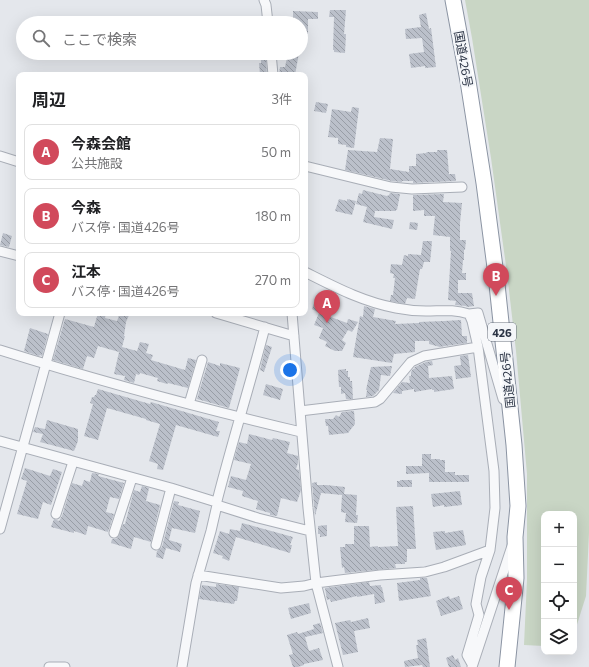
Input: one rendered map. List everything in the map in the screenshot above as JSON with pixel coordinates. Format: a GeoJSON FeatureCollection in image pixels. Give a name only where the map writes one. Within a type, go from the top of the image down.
{"type":"FeatureCollection","features":[{"type":"Feature","properties":{"kind":"highway","name":"国道426号"},"geometry":{"type":"LineString","coordinates":[[453,0],[468,81],[484,183],[496,275],[514,445],[518,506],[515,537],[516,578],[507,667]]}},
{"type":"Feature","properties":{"kind":"street"},"geometry":{"type":"LineString","coordinates":[[264,0],[267,16]]}},
{"type":"Feature","properties":{"kind":"street"},"geometry":{"type":"LineString","coordinates":[[272,60],[273,72]]}},
{"type":"Feature","properties":{"kind":"street"},"geometry":{"type":"LineString","coordinates":[[0,156],[16,161]]}},
{"type":"Feature","properties":{"kind":"street"},"geometry":{"type":"LineString","coordinates":[[308,167],[390,186],[412,189],[462,187]]}},
{"type":"Feature","properties":{"kind":"street"},"geometry":{"type":"LineString","coordinates":[[0,251],[16,255]]}},
{"type":"Feature","properties":{"kind":"street"},"geometry":{"type":"LineString","coordinates":[[308,274],[356,298],[378,304],[396,308],[426,311],[451,310],[469,314],[478,313],[503,399],[510,404]]}},
{"type":"Feature","properties":{"kind":"street"},"geometry":{"type":"LineString","coordinates":[[469,314],[478,347],[494,471],[495,508],[490,550],[481,577],[476,604],[479,615],[467,656],[472,666]]}},
{"type":"Feature","properties":{"kind":"street"},"geometry":{"type":"LineString","coordinates":[[0,529],[59,316]]}},
{"type":"Feature","properties":{"kind":"street"},"geometry":{"type":"LineString","coordinates":[[226,316],[294,336]]}},
{"type":"Feature","properties":{"kind":"street"},"geometry":{"type":"LineString","coordinates":[[292,316],[301,432],[316,583],[338,667]]}},
{"type":"Feature","properties":{"kind":"street"},"geometry":{"type":"LineString","coordinates":[[182,667],[196,583],[211,531],[239,418],[254,371],[265,327]]}},
{"type":"Feature","properties":{"kind":"street"},"geometry":{"type":"LineString","coordinates":[[300,411],[375,402],[380,399],[411,362],[424,356],[478,347]]}},
{"type":"Feature","properties":{"kind":"street"},"geometry":{"type":"LineString","coordinates":[[0,350],[239,418],[301,432]]}},
{"type":"Feature","properties":{"kind":"street"},"geometry":{"type":"LineString","coordinates":[[189,404],[202,360]]}},
{"type":"Feature","properties":{"kind":"street"},"geometry":{"type":"LineString","coordinates":[[0,441],[171,488],[258,518],[310,531]]}},
{"type":"Feature","properties":{"kind":"street"},"geometry":{"type":"LineString","coordinates":[[56,514],[73,462]]}},
{"type":"Feature","properties":{"kind":"street"},"geometry":{"type":"LineString","coordinates":[[114,532],[132,478]]}},
{"type":"Feature","properties":{"kind":"street"},"geometry":{"type":"LineString","coordinates":[[156,545],[171,488]]}},
{"type":"Feature","properties":{"kind":"street"},"geometry":{"type":"LineString","coordinates":[[472,666],[515,537]]}},
{"type":"Feature","properties":{"kind":"street"},"geometry":{"type":"LineString","coordinates":[[198,576],[281,588],[304,586],[316,583],[380,575],[425,572],[444,567],[490,550]]}},
{"type":"Feature","properties":{"kind":"street"},"geometry":{"type":"LineString","coordinates":[[49,667],[65,667]]}},
{"type":"Feature","properties":{"kind":"green space"},"geometry":{"type":"Polygon","coordinates":[[[465,0],[589,0],[589,533],[586,596],[577,624],[577,511],[541,511],[541,646],[524,645],[527,579],[527,474],[516,351],[507,273],[465,0]]]}},
{"type":"Feature","properties":{"kind":"building"},"geometry":{"type":"Polygon","coordinates":[[[330,10],[346,10],[344,34],[346,34],[345,53],[334,52],[333,50],[334,17],[329,17],[330,10]]]}},
{"type":"Feature","properties":{"kind":"building"},"geometry":{"type":"Polygon","coordinates":[[[293,11],[318,12],[318,19],[308,19],[308,16],[293,16],[293,11]]]}},
{"type":"Feature","properties":{"kind":"building"},"geometry":{"type":"Polygon","coordinates":[[[426,13],[429,29],[431,28],[436,67],[425,68],[425,66],[411,68],[409,54],[424,52],[422,38],[406,39],[405,29],[421,27],[419,15],[426,13]]]}},
{"type":"Feature","properties":{"kind":"building"},"geometry":{"type":"Polygon","coordinates":[[[261,60],[266,60],[267,72],[260,72],[259,63],[261,63],[261,60]]]}},
{"type":"Feature","properties":{"kind":"building"},"geometry":{"type":"Polygon","coordinates":[[[286,60],[298,60],[296,72],[279,72],[280,67],[285,67],[286,60]]]}},
{"type":"Feature","properties":{"kind":"building"},"geometry":{"type":"Polygon","coordinates":[[[316,102],[328,104],[326,113],[314,111],[316,102]]]}},
{"type":"Feature","properties":{"kind":"building"},"geometry":{"type":"Polygon","coordinates":[[[352,107],[359,108],[354,148],[338,144],[338,138],[328,137],[332,109],[351,112],[352,107]]]}},
{"type":"Feature","properties":{"kind":"building"},"geometry":{"type":"Polygon","coordinates":[[[380,138],[393,139],[390,169],[409,172],[409,166],[416,166],[416,154],[437,152],[437,150],[447,150],[449,174],[455,174],[456,181],[413,183],[413,181],[402,182],[345,170],[348,150],[377,152],[380,138]]]}},
{"type":"Feature","properties":{"kind":"building"},"geometry":{"type":"Polygon","coordinates":[[[363,190],[387,196],[390,193],[400,194],[396,211],[375,211],[374,217],[394,220],[392,229],[363,222],[367,207],[356,204],[359,193],[362,194],[363,190]]]}},
{"type":"Feature","properties":{"kind":"building"},"geometry":{"type":"Polygon","coordinates":[[[444,194],[443,202],[462,203],[460,240],[466,240],[462,273],[466,273],[466,280],[458,280],[458,293],[472,293],[474,306],[467,307],[455,305],[456,301],[448,300],[451,251],[450,237],[433,235],[435,216],[424,216],[424,210],[413,211],[413,195],[444,194]]]}},
{"type":"Feature","properties":{"kind":"building"},"geometry":{"type":"Polygon","coordinates":[[[339,199],[356,201],[352,215],[335,211],[339,199]]]}},
{"type":"Feature","properties":{"kind":"building"},"geometry":{"type":"Polygon","coordinates":[[[410,222],[418,223],[417,230],[409,229],[410,222]]]}},
{"type":"Feature","properties":{"kind":"building"},"geometry":{"type":"Polygon","coordinates":[[[3,233],[12,236],[9,247],[0,245],[3,233]]]}},
{"type":"Feature","properties":{"kind":"building"},"geometry":{"type":"Polygon","coordinates":[[[423,241],[432,241],[430,262],[424,262],[422,269],[420,269],[415,299],[407,298],[405,304],[390,301],[391,295],[393,295],[395,278],[393,278],[394,274],[390,273],[391,264],[402,265],[404,255],[421,255],[423,241]]]}},
{"type":"Feature","properties":{"kind":"building"},"geometry":{"type":"Polygon","coordinates":[[[330,291],[336,294],[328,316],[347,323],[348,319],[358,322],[352,332],[348,330],[342,340],[346,343],[342,351],[335,351],[325,346],[327,342],[319,338],[323,328],[314,325],[319,313],[312,309],[314,303],[316,303],[318,299],[325,302],[330,291]]]}},
{"type":"Feature","properties":{"kind":"building"},"geometry":{"type":"Polygon","coordinates":[[[364,306],[375,309],[373,317],[396,321],[395,324],[461,320],[462,336],[467,336],[467,343],[440,347],[429,344],[429,341],[415,341],[415,352],[394,354],[392,363],[353,357],[360,316],[363,317],[364,306]]]}},
{"type":"Feature","properties":{"kind":"building"},"geometry":{"type":"Polygon","coordinates":[[[97,316],[105,316],[105,318],[117,321],[119,316],[129,316],[126,322],[125,336],[122,347],[137,351],[140,342],[149,344],[146,353],[153,355],[151,360],[185,370],[188,358],[196,360],[188,388],[157,381],[158,378],[140,373],[139,375],[136,374],[134,383],[124,380],[125,376],[114,374],[119,352],[98,346],[94,358],[87,356],[83,369],[53,360],[65,319],[94,327],[97,316]]]}},
{"type":"Feature","properties":{"kind":"building"},"geometry":{"type":"Polygon","coordinates":[[[30,328],[48,334],[42,356],[24,351],[30,328]]]}},
{"type":"Feature","properties":{"kind":"building"},"geometry":{"type":"Polygon","coordinates":[[[266,345],[272,347],[264,372],[260,370],[266,345]]]}},
{"type":"Feature","properties":{"kind":"building"},"geometry":{"type":"Polygon","coordinates":[[[468,355],[471,377],[456,379],[454,366],[461,365],[460,356],[468,355]]]}},
{"type":"Feature","properties":{"kind":"building"},"geometry":{"type":"Polygon","coordinates":[[[432,361],[433,365],[428,366],[429,378],[452,376],[454,389],[434,392],[432,389],[414,392],[414,389],[402,391],[402,394],[393,393],[402,382],[410,383],[409,376],[411,376],[411,372],[416,368],[414,368],[415,367],[432,361]]]}},
{"type":"Feature","properties":{"kind":"building"},"geometry":{"type":"Polygon","coordinates":[[[208,362],[220,366],[220,363],[240,368],[229,408],[197,399],[208,362]]]}},
{"type":"Feature","properties":{"kind":"building"},"geometry":{"type":"Polygon","coordinates":[[[392,366],[390,376],[381,375],[379,390],[373,396],[366,397],[371,367],[392,366]]]}},
{"type":"Feature","properties":{"kind":"building"},"geometry":{"type":"Polygon","coordinates":[[[346,369],[346,371],[348,371],[348,377],[350,377],[350,381],[352,381],[353,399],[346,399],[345,393],[341,394],[341,387],[339,387],[338,370],[346,369]]]}},
{"type":"Feature","properties":{"kind":"building"},"geometry":{"type":"Polygon","coordinates":[[[266,384],[283,389],[280,400],[263,395],[266,384]]]}},
{"type":"Feature","properties":{"kind":"building"},"geometry":{"type":"Polygon","coordinates":[[[98,389],[150,404],[151,402],[219,422],[216,431],[220,431],[218,437],[176,425],[163,470],[157,469],[158,464],[149,461],[160,424],[107,408],[98,440],[84,436],[93,404],[90,403],[92,397],[96,395],[98,389]]]}},
{"type":"Feature","properties":{"kind":"building"},"geometry":{"type":"Polygon","coordinates":[[[354,411],[355,424],[348,433],[329,435],[328,426],[326,426],[325,419],[333,419],[336,415],[339,417],[342,412],[354,411]]]}},
{"type":"Feature","properties":{"kind":"building"},"geometry":{"type":"Polygon","coordinates":[[[47,420],[78,429],[78,441],[74,451],[40,442],[43,434],[33,432],[35,427],[45,429],[47,420]]]}},
{"type":"Feature","properties":{"kind":"building"},"geometry":{"type":"Polygon","coordinates":[[[249,434],[272,440],[273,438],[290,442],[287,453],[298,456],[296,469],[299,470],[301,490],[297,502],[281,498],[277,516],[270,515],[270,513],[256,509],[258,501],[242,496],[243,491],[228,487],[231,476],[246,480],[251,464],[234,460],[239,442],[247,444],[249,434]]]}},
{"type":"Feature","properties":{"kind":"building"},"geometry":{"type":"Polygon","coordinates":[[[422,454],[431,454],[431,459],[445,460],[445,472],[455,472],[455,475],[469,475],[469,482],[429,482],[429,473],[406,474],[406,466],[422,466],[422,454]]]}},
{"type":"Feature","properties":{"kind":"building"},"geometry":{"type":"Polygon","coordinates":[[[25,468],[50,476],[53,469],[62,472],[51,505],[43,502],[38,519],[17,514],[27,481],[21,479],[25,468]]]}},
{"type":"Feature","properties":{"kind":"building"},"geometry":{"type":"Polygon","coordinates":[[[92,473],[124,483],[119,499],[110,497],[106,512],[114,514],[108,532],[88,526],[86,535],[74,531],[74,533],[51,527],[54,519],[59,521],[62,516],[72,483],[82,486],[84,480],[90,482],[92,473]]]}},
{"type":"Feature","properties":{"kind":"building"},"geometry":{"type":"Polygon","coordinates":[[[412,480],[412,487],[397,487],[397,481],[412,480]]]}},
{"type":"Feature","properties":{"kind":"building"},"geometry":{"type":"Polygon","coordinates":[[[317,482],[317,485],[345,487],[344,494],[357,495],[357,523],[345,522],[346,513],[341,512],[342,495],[321,493],[315,516],[312,483],[317,482]]]}},
{"type":"Feature","properties":{"kind":"building"},"geometry":{"type":"Polygon","coordinates":[[[142,486],[149,488],[146,501],[160,505],[151,542],[134,537],[131,549],[111,543],[112,539],[116,539],[118,537],[123,524],[125,524],[134,490],[140,492],[142,486]]]}},
{"type":"Feature","properties":{"kind":"building"},"geometry":{"type":"Polygon","coordinates":[[[460,491],[462,505],[444,507],[444,505],[433,507],[431,494],[460,491]]]}},
{"type":"Feature","properties":{"kind":"building"},"geometry":{"type":"Polygon","coordinates":[[[174,501],[179,502],[178,505],[200,511],[195,533],[172,528],[169,540],[182,544],[180,552],[166,548],[163,559],[156,557],[157,551],[162,547],[174,501]]]}},
{"type":"Feature","properties":{"kind":"building"},"geometry":{"type":"Polygon","coordinates":[[[413,506],[416,549],[407,549],[407,562],[405,562],[405,564],[395,564],[396,568],[345,573],[344,567],[342,568],[340,547],[345,547],[345,544],[354,544],[354,526],[369,526],[370,547],[398,546],[396,507],[413,506]]]}},
{"type":"Feature","properties":{"kind":"building"},"geometry":{"type":"Polygon","coordinates":[[[242,523],[293,537],[290,545],[292,545],[290,553],[236,537],[229,561],[222,558],[223,556],[213,553],[220,531],[229,534],[230,529],[240,531],[242,523]]]}},
{"type":"Feature","properties":{"kind":"building"},"geometry":{"type":"Polygon","coordinates":[[[327,525],[327,536],[320,537],[320,534],[318,534],[318,526],[327,525]]]}},
{"type":"Feature","properties":{"kind":"building"},"geometry":{"type":"Polygon","coordinates":[[[463,530],[466,545],[436,550],[433,532],[445,531],[445,533],[463,530]]]}},
{"type":"Feature","properties":{"kind":"building"},"geometry":{"type":"Polygon","coordinates":[[[420,578],[427,578],[431,596],[399,601],[397,583],[420,580],[420,578]]]}},
{"type":"Feature","properties":{"kind":"building"},"geometry":{"type":"Polygon","coordinates":[[[369,582],[370,586],[381,585],[385,602],[375,604],[374,594],[331,602],[330,599],[327,600],[325,588],[369,582]]]}},
{"type":"Feature","properties":{"kind":"building"},"geometry":{"type":"Polygon","coordinates":[[[216,584],[239,587],[237,601],[235,601],[234,604],[199,599],[202,585],[216,587],[216,584]]]}},
{"type":"Feature","properties":{"kind":"building"},"geometry":{"type":"Polygon","coordinates":[[[449,596],[450,599],[459,596],[463,609],[441,616],[436,601],[449,596]]]}},
{"type":"Feature","properties":{"kind":"building"},"geometry":{"type":"Polygon","coordinates":[[[309,603],[311,613],[291,619],[288,608],[309,603]]]}},
{"type":"Feature","properties":{"kind":"building"},"geometry":{"type":"Polygon","coordinates":[[[368,618],[370,628],[354,631],[358,652],[343,655],[335,623],[350,620],[351,622],[368,618]]]}},
{"type":"Feature","properties":{"kind":"building"},"geometry":{"type":"Polygon","coordinates":[[[320,623],[323,633],[305,637],[309,651],[319,648],[323,660],[293,667],[289,655],[293,654],[287,635],[297,632],[298,634],[314,629],[313,625],[320,623]]]}},
{"type":"Feature","properties":{"kind":"building"},"geometry":{"type":"Polygon","coordinates":[[[426,638],[430,667],[423,667],[422,665],[405,667],[404,661],[418,658],[416,645],[418,645],[417,640],[426,638]]]}},
{"type":"Feature","properties":{"kind":"building"},"geometry":{"type":"Polygon","coordinates":[[[453,655],[455,660],[458,658],[461,667],[449,667],[446,658],[453,655]]]}},
{"type":"Feature","properties":{"kind":"place","name":"今森"},"geometry":{"type":"Point","coordinates":[496,296]}},
{"type":"Feature","properties":{"kind":"place","name":"今森会館"},"geometry":{"type":"Point","coordinates":[327,323]}},
{"type":"Feature","properties":{"kind":"place","name":"江本"},"geometry":{"type":"Point","coordinates":[509,610]}}]}
